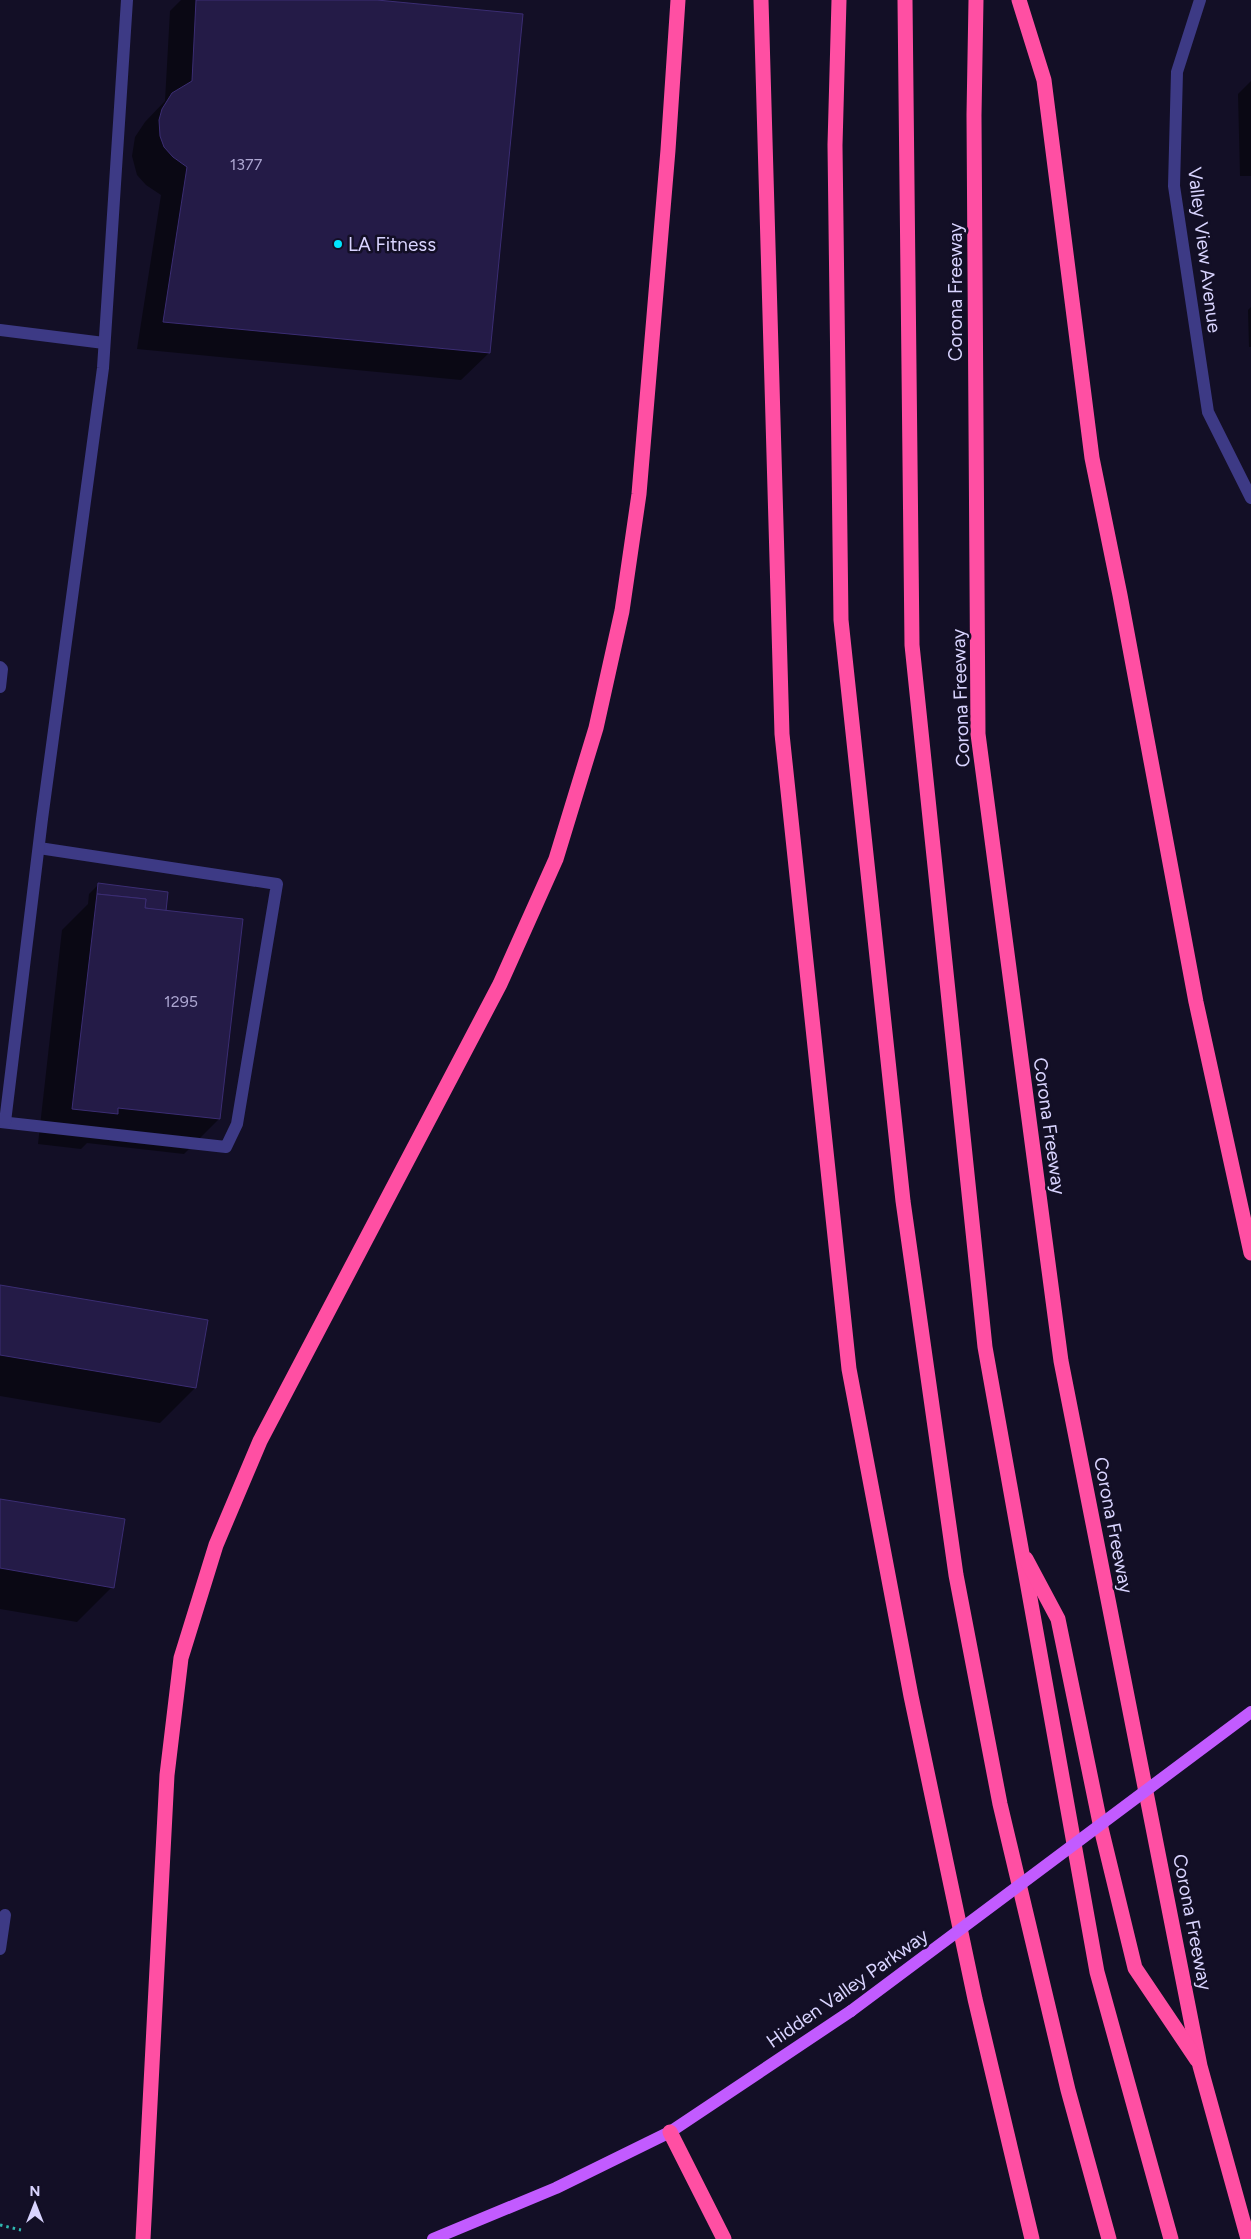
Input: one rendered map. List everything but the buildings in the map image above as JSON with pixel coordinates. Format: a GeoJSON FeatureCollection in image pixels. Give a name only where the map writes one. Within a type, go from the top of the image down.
{"type":"FeatureCollection","features":[{"type":"Feature","properties":{"kind":"highway"},"geometry":{"type":"LineString","coordinates":[[143,2239],[168,1776],[181,1658],[216,1545],[260,1441],[500,984],[556,859],[593,738],[622,611],[639,494],[668,150],[678,0]]}},
{"type":"Feature","properties":{"kind":"highway"},"geometry":{"type":"LineString","coordinates":[[761,0],[782,734],[849,1369],[911,1696],[967,1961],[1032,2239]]}},
{"type":"Feature","properties":{"kind":"highway"},"geometry":{"type":"LineString","coordinates":[[839,0],[835,145],[841,620],[903,1201],[956,1575],[1000,1804],[1068,2090],[1108,2239]]}},
{"type":"Feature","properties":{"kind":"highway"},"geometry":{"type":"LineString","coordinates":[[905,0],[912,645],[985,1347],[1019,1547],[1097,1972],[1170,2239]]}},
{"type":"Feature","properties":{"kind":"highway","name":"Corona Freeway"},"geometry":{"type":"LineString","coordinates":[[976,0],[974,115],[978,734],[1061,1361],[1200,2066],[1248,2239]]}},
{"type":"Feature","properties":{"kind":"highway"},"geometry":{"type":"LineString","coordinates":[[1019,0],[1044,80],[1092,458],[1120,595],[1196,1002],[1251,1253]]}},
{"type":"Feature","properties":{"kind":"highway"},"geometry":{"type":"LineString","coordinates":[[1019,1547],[1058,1619],[1101,1828],[1135,1968],[1200,2066]]}},
{"type":"Feature","properties":{"kind":"highway"},"geometry":{"type":"LineString","coordinates":[[670,2132],[724,2239]]}},
{"type":"Feature","properties":{"kind":"main road","name":"Hidden Valley Parkway"},"geometry":{"type":"LineString","coordinates":[[433,2239],[556,2188],[670,2132],[851,2012],[1251,1712]]}},
{"type":"Feature","properties":{"kind":"street"},"geometry":{"type":"LineString","coordinates":[[39,848],[277,884],[237,1124],[226,1147],[3,1122],[39,848],[103,368],[126,0]]}},
{"type":"Feature","properties":{"kind":"street","name":"Valley View Avenue"},"geometry":{"type":"LineString","coordinates":[[1200,0],[1178,72],[1174,186],[1208,412],[1251,498]]}},
{"type":"Feature","properties":{"kind":"street"},"geometry":{"type":"LineString","coordinates":[[0,330],[104,343]]}},
{"type":"Feature","properties":{"kind":"street"},"geometry":{"type":"LineString","coordinates":[[0,667],[2,669],[0,687]]}},
{"type":"Feature","properties":{"kind":"street"},"geometry":{"type":"LineString","coordinates":[[0,1949],[5,1915]]}},
{"type":"Feature","properties":{"kind":"path"},"geometry":{"type":"LineString","coordinates":[[0,2225],[21,2230]]}},
{"type":"Feature","properties":{"kind":"place","name":"LA Fitness"},"geometry":{"type":"Point","coordinates":[338,244]}}]}
